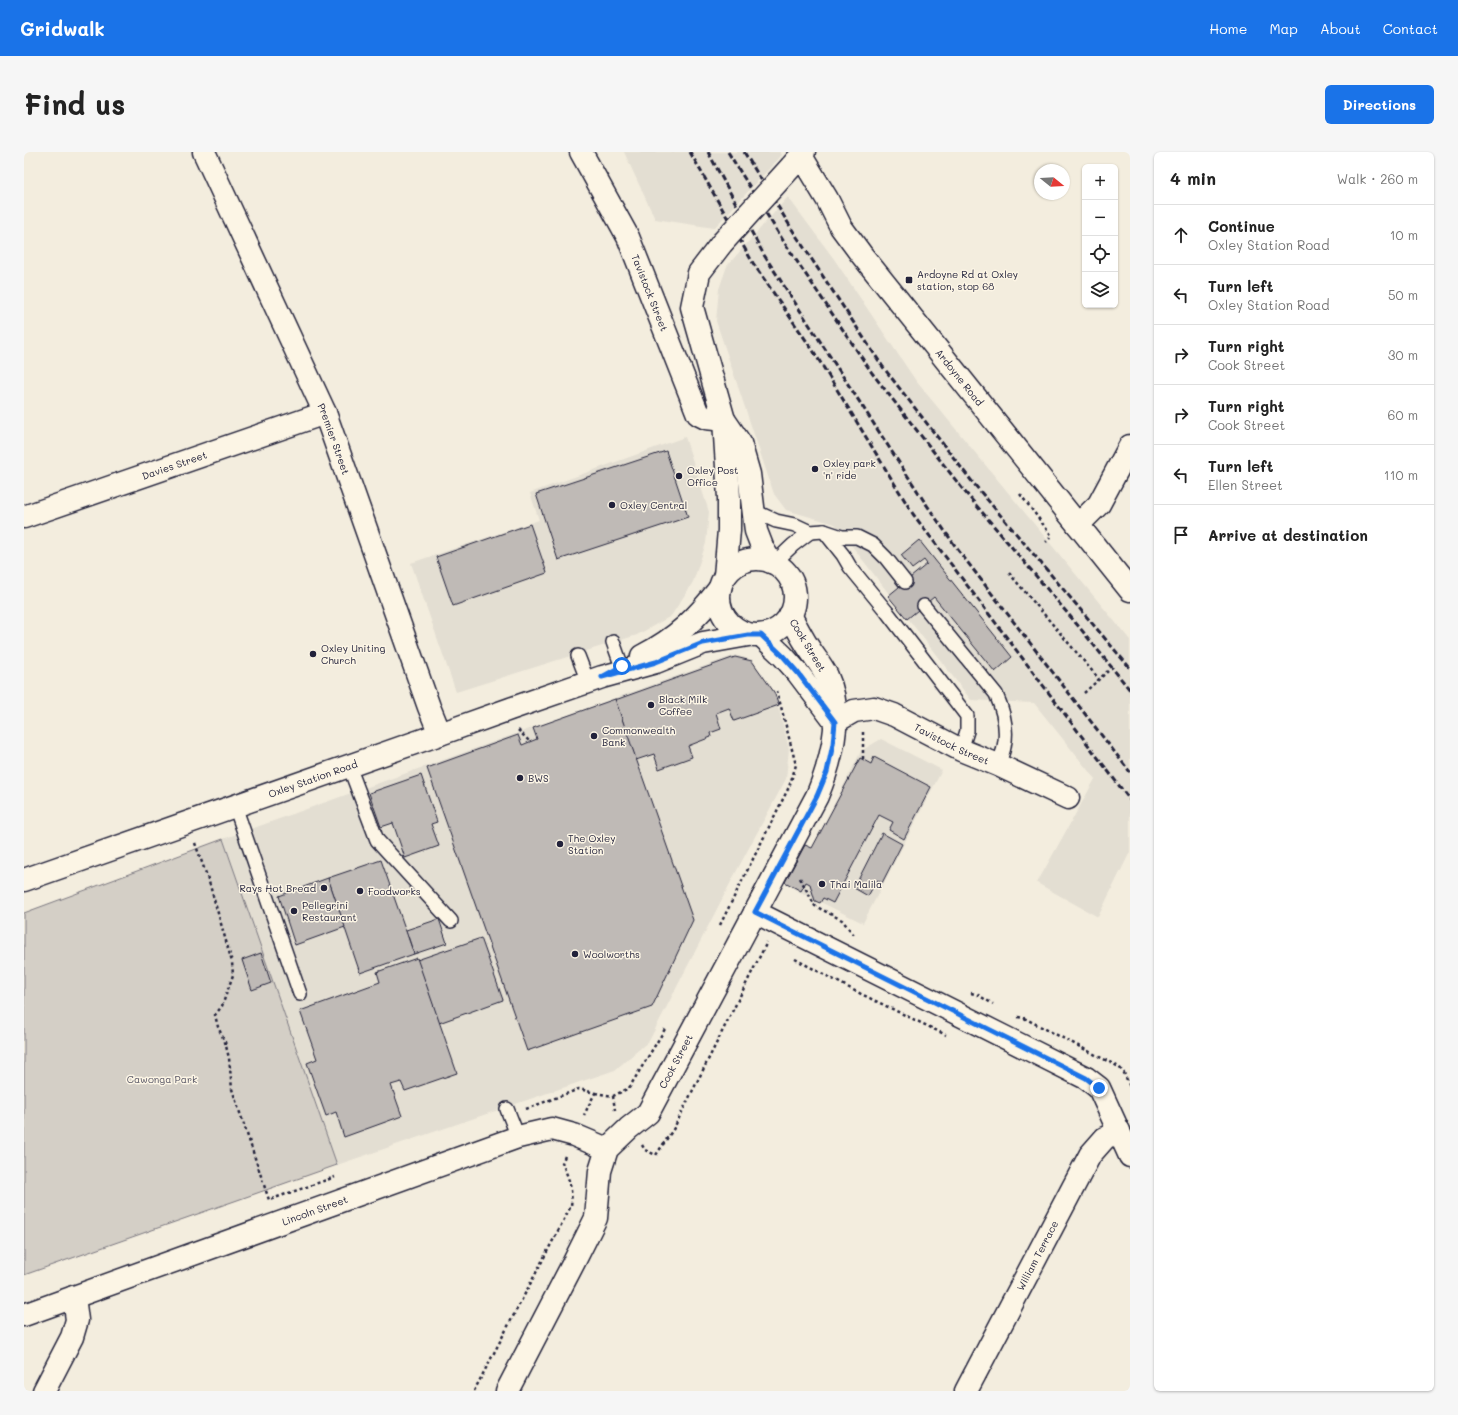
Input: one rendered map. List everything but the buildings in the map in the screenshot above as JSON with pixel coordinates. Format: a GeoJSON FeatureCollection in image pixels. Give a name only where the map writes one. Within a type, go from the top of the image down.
{"type":"FeatureCollection","features":[{"type":"Feature","properties":{"kind":"street","name":"Premier Street"},"geometry":{"type":"LineString","coordinates":[[204,152],[325,413],[426,700],[440,734]]}},
{"type":"Feature","properties":{"kind":"street","name":"Tavistock Street"},"geometry":{"type":"LineString","coordinates":[[581,152],[628,237],[698,414],[706,418],[724,420]]}},
{"type":"Feature","properties":{"kind":"street"},"geometry":{"type":"LineString","coordinates":[[799,159],[722,243],[699,273],[692,306],[724,420],[729,498],[729,530],[723,582],[719,600],[722,612],[728,622],[737,630],[755,635],[783,656],[798,673],[835,722]]}},
{"type":"Feature","properties":{"kind":"street","name":"Ardoyne Road"},"geometry":{"type":"LineString","coordinates":[[799,159],[827,199],[841,227],[861,254],[1130,590]]}},
{"type":"Feature","properties":{"kind":"street","name":"Davies Street"},"geometry":{"type":"LineString","coordinates":[[24,517],[325,413]]}},
{"type":"Feature","properties":{"kind":"street"},"geometry":{"type":"LineString","coordinates":[[724,420],[740,443],[749,474],[756,530],[762,549],[772,562]]}},
{"type":"Feature","properties":{"kind":"street"},"geometry":{"type":"LineString","coordinates":[[1078,525],[1099,504],[1130,446]]}},
{"type":"Feature","properties":{"kind":"street"},"geometry":{"type":"LineString","coordinates":[[723,582],[734,567],[746,561],[758,559],[772,562],[782,568],[790,578],[794,590],[794,603],[790,615],[783,625],[773,632],[755,635]]}},
{"type":"Feature","properties":{"kind":"street","name":"Oxley Station Road"},"geometry":{"type":"LineString","coordinates":[[595,680],[654,650],[680,633],[701,612],[723,582]]}},
{"type":"Feature","properties":{"kind":"street","name":"Cook Street"},"geometry":{"type":"LineString","coordinates":[[507,1391],[596,1218],[600,1171],[607,1149],[629,1128],[648,1113],[817,796],[827,772],[833,744],[835,722],[833,698],[827,676],[790,615]]}},
{"type":"Feature","properties":{"kind":"street","name":"Oxley Station Road"},"geometry":{"type":"LineString","coordinates":[[24,880],[510,709],[595,680],[656,662],[703,643],[755,635]]}},
{"type":"Feature","properties":{"kind":"street","name":"Tavistock Street"},"geometry":{"type":"LineString","coordinates":[[835,722],[854,711],[874,708],[894,715],[961,750],[998,765],[1068,798]]}},
{"type":"Feature","properties":{"kind":"street"},"geometry":{"type":"LineString","coordinates":[[755,912],[1086,1078],[1099,1088],[1130,1156]]}},
{"type":"Feature","properties":{"kind":"street","name":"Lincoln Street"},"geometry":{"type":"LineString","coordinates":[[24,1315],[518,1137],[552,1129],[574,1135],[607,1149]]}},
{"type":"Feature","properties":{"kind":"street","name":"William Terrace"},"geometry":{"type":"LineString","coordinates":[[966,1391],[1090,1155],[1105,1138],[1119,1131]]}},
{"type":"Feature","properties":{"kind":"street"},"geometry":{"type":"LineString","coordinates":[[44,1391],[72,1337],[77,1320],[74,1297]]}},
{"type":"Feature","properties":{"kind":"lane"},"geometry":{"type":"LineString","coordinates":[[754,511],[776,521],[795,525],[810,532],[824,531],[842,537],[857,538],[873,546],[886,558],[905,582]]}},
{"type":"Feature","properties":{"kind":"lane"},"geometry":{"type":"LineString","coordinates":[[824,531],[843,555],[850,567],[967,716],[968,731],[961,750]]}},
{"type":"Feature","properties":{"kind":"lane"},"geometry":{"type":"LineString","coordinates":[[772,562],[810,532]]}},
{"type":"Feature","properties":{"kind":"lane"},"geometry":{"type":"LineString","coordinates":[[924,606],[996,694],[1002,709],[1005,726],[1004,747],[998,765]]}},
{"type":"Feature","properties":{"kind":"lane"},"geometry":{"type":"LineString","coordinates":[[613,642],[622,666]]}},
{"type":"Feature","properties":{"kind":"lane"},"geometry":{"type":"LineString","coordinates":[[578,656],[595,680]]}},
{"type":"Feature","properties":{"kind":"lane"},"geometry":{"type":"LineString","coordinates":[[349,766],[377,840],[452,922]]}},
{"type":"Feature","properties":{"kind":"lane"},"geometry":{"type":"LineString","coordinates":[[235,806],[300,994]]}},
{"type":"Feature","properties":{"kind":"lane"},"geometry":{"type":"LineString","coordinates":[[508,1112],[518,1137]]}},
{"type":"Feature","properties":{"kind":"path"},"geometry":{"type":"LineString","coordinates":[[1020,494],[1052,536],[1046,542]]}},
{"type":"Feature","properties":{"kind":"path"},"geometry":{"type":"LineString","coordinates":[[1009,573],[1098,679]]}},
{"type":"Feature","properties":{"kind":"path"},"geometry":{"type":"LineString","coordinates":[[1084,693],[1098,679],[1108,672]]}},
{"type":"Feature","properties":{"kind":"path"},"geometry":{"type":"LineString","coordinates":[[717,932],[789,787],[796,765],[777,691]]}},
{"type":"Feature","properties":{"kind":"path"},"geometry":{"type":"LineString","coordinates":[[516,729],[530,742]]}},
{"type":"Feature","properties":{"kind":"path"},"geometry":{"type":"LineString","coordinates":[[195,843],[209,882],[232,962],[233,975],[222,1006],[215,1015],[229,1058],[232,1089],[269,1200],[337,1176]]}},
{"type":"Feature","properties":{"kind":"path"},"geometry":{"type":"LineString","coordinates":[[800,878],[815,906],[842,920],[854,935],[861,939]]}},
{"type":"Feature","properties":{"kind":"path"},"geometry":{"type":"LineString","coordinates":[[794,959],[855,991],[946,1035]]}},
{"type":"Feature","properties":{"kind":"path"},"geometry":{"type":"LineString","coordinates":[[966,992],[978,995],[996,1006]]}},
{"type":"Feature","properties":{"kind":"path"},"geometry":{"type":"LineString","coordinates":[[1014,1017],[1024,1018],[1119,1067],[1124,1073],[1130,1087]]}},
{"type":"Feature","properties":{"kind":"path"},"geometry":{"type":"LineString","coordinates":[[508,1112],[579,1089],[614,1096],[629,1088],[668,1025]]}},
{"type":"Feature","properties":{"kind":"path"},"geometry":{"type":"LineString","coordinates":[[474,1391],[571,1206],[572,1195],[570,1181],[562,1163],[595,1093]]}},
{"type":"Feature","properties":{"kind":"shaded area"},"geometry":{"type":"Polygon","coordinates":[[[624,152],[780,152],[782,155],[714,228],[655,219],[624,152]]]}},
{"type":"Feature","properties":{"kind":"shaded area"},"geometry":{"type":"Polygon","coordinates":[[[788,197],[834,259],[916,381],[1130,640],[1130,852],[1098,917],[1037,883],[1095,779],[1034,703],[971,700],[835,524],[786,510],[774,494],[716,321],[719,289],[727,266],[788,197]]]}},
{"type":"Feature","properties":{"kind":"shaded area"},"geometry":{"type":"Polygon","coordinates":[[[685,437],[709,512],[706,543],[693,582],[671,616],[637,635],[456,692],[411,563],[539,520],[530,493],[685,437]]]}},
{"type":"Feature","properties":{"kind":"shaded area"},"geometry":{"type":"Polygon","coordinates":[[[735,655],[753,660],[779,709],[789,749],[786,779],[736,872],[649,1041],[615,1070],[337,1165],[223,839],[735,655]]]}},
{"type":"Feature","properties":{"kind":"shaded area"},"geometry":{"type":"Polygon","coordinates":[[[881,739],[942,770],[863,923],[792,888],[861,751],[881,739]]]}},
{"type":"Feature","properties":{"kind":"green space","name":"Cawonga Park"},"geometry":{"type":"Polygon","coordinates":[[[223,839],[337,1165],[24,1275],[24,913],[223,839]]]}},
{"type":"Feature","properties":{"kind":"railway"},"geometry":{"type":"LineString","coordinates":[[690,152],[753,263],[814,352],[913,514],[1130,800]]}},
{"type":"Feature","properties":{"kind":"railway"},"geometry":{"type":"LineString","coordinates":[[708,152],[764,255],[924,501],[958,550],[1130,772]]}},
{"type":"Feature","properties":{"kind":"railway"},"geometry":{"type":"LineString","coordinates":[[728,152],[784,242],[872,373],[965,492],[1080,628],[1130,690]]}},
{"type":"Feature","properties":{"kind":"railway"},"geometry":{"type":"LineString","coordinates":[[744,152],[795,234],[883,367],[974,484],[1130,668]]}},
{"type":"Feature","properties":{"kind":"place","name":"Ardoyne Rd at Oxley station, stop 68"},"geometry":{"type":"Point","coordinates":[909,280]}},
{"type":"Feature","properties":{"kind":"place","name":"Oxley park 'n' ride"},"geometry":{"type":"Point","coordinates":[815,469]}},
{"type":"Feature","properties":{"kind":"place","name":"Oxley Post Office"},"geometry":{"type":"Point","coordinates":[679,476]}},
{"type":"Feature","properties":{"kind":"place","name":"Oxley Central"},"geometry":{"type":"Point","coordinates":[612,505]}},
{"type":"Feature","properties":{"kind":"place","name":"Oxley Uniting Church"},"geometry":{"type":"Point","coordinates":[313,654]}},
{"type":"Feature","properties":{"kind":"place","name":"Black Milk Coffee"},"geometry":{"type":"Point","coordinates":[651,705]}},
{"type":"Feature","properties":{"kind":"place","name":"Commonwealth Bank"},"geometry":{"type":"Point","coordinates":[594,736]}},
{"type":"Feature","properties":{"kind":"place","name":"BWS"},"geometry":{"type":"Point","coordinates":[520,778]}},
{"type":"Feature","properties":{"kind":"place","name":"The Oxley Station"},"geometry":{"type":"Point","coordinates":[560,844]}},
{"type":"Feature","properties":{"kind":"place","name":"Thai Malila"},"geometry":{"type":"Point","coordinates":[822,884]}},
{"type":"Feature","properties":{"kind":"place","name":"Rays Hot Bread"},"geometry":{"type":"Point","coordinates":[324,888]}},
{"type":"Feature","properties":{"kind":"place","name":"Foodworks"},"geometry":{"type":"Point","coordinates":[360,891]}},
{"type":"Feature","properties":{"kind":"place","name":"Pellegrini Restaurant"},"geometry":{"type":"Point","coordinates":[294,911]}},
{"type":"Feature","properties":{"kind":"place","name":"Woolworths"},"geometry":{"type":"Point","coordinates":[575,954]}},
{"type":"Feature","properties":{"kind":"route"},"geometry":{"type":"LineString","coordinates":[[622,666],[602,677],[656,662],[703,643],[748,635],[761,635],[798,673],[835,722],[833,744],[827,772],[817,796],[755,912],[1086,1078],[1099,1088]]}}]}
